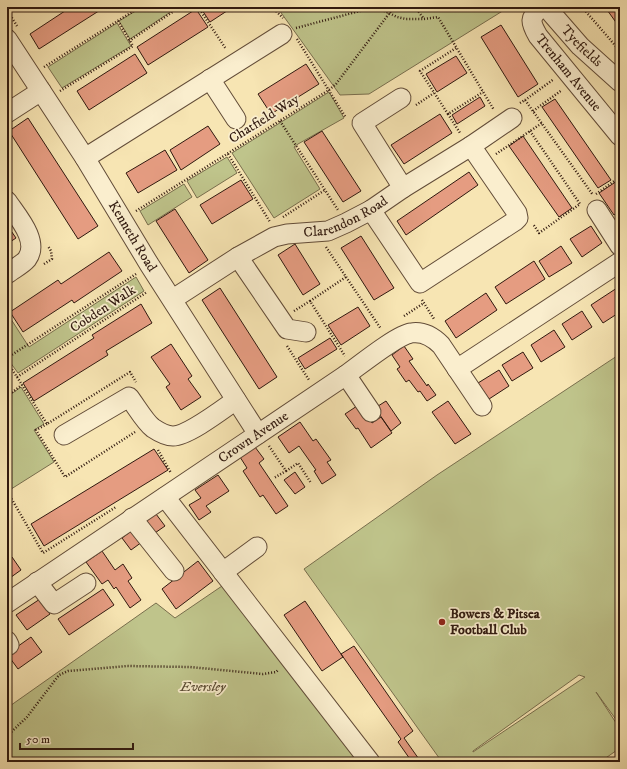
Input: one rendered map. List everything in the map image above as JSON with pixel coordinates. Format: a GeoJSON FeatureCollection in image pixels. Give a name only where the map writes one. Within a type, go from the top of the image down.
{"type":"FeatureCollection","features":[{"type":"Feature","properties":{"kind":"street","name":"Trenham Avenue"},"geometry":{"type":"LineString","coordinates":[[541,7],[534,13],[531,20],[532,26],[618,144]]}},
{"type":"Feature","properties":{"kind":"street","name":"Tyefields"},"geometry":{"type":"LineString","coordinates":[[546,7],[580,46],[620,82]]}},
{"type":"Feature","properties":{"kind":"street"},"geometry":{"type":"LineString","coordinates":[[85,158],[286,32]]}},
{"type":"Feature","properties":{"kind":"street","name":"Kenneth Road"},"geometry":{"type":"LineString","coordinates":[[7,38],[40,91],[85,158],[134,218],[173,299],[236,400],[263,440]]}},
{"type":"Feature","properties":{"kind":"street"},"geometry":{"type":"LineString","coordinates":[[210,79],[236,119]]}},
{"type":"Feature","properties":{"kind":"street"},"geometry":{"type":"LineString","coordinates":[[7,113],[40,91]]}},
{"type":"Feature","properties":{"kind":"street"},"geometry":{"type":"LineString","coordinates":[[403,188],[362,123],[408,102]]}},
{"type":"Feature","properties":{"kind":"street","name":"Clarendon Road"},"geometry":{"type":"LineString","coordinates":[[173,299],[238,257],[274,236],[328,231],[346,224],[371,210],[466,142],[507,115]]}},
{"type":"Feature","properties":{"kind":"street"},"geometry":{"type":"LineString","coordinates":[[371,210],[420,283],[515,221],[518,218],[517,213],[466,142]]}},
{"type":"Feature","properties":{"kind":"street"},"geometry":{"type":"LineString","coordinates":[[7,201],[28,235],[31,244],[30,252],[26,260],[7,274]]}},
{"type":"Feature","properties":{"kind":"street"},"geometry":{"type":"LineString","coordinates":[[587,208],[620,246]]}},
{"type":"Feature","properties":{"kind":"street"},"geometry":{"type":"LineString","coordinates":[[238,257],[287,329],[306,332]]}},
{"type":"Feature","properties":{"kind":"street"},"geometry":{"type":"LineString","coordinates":[[457,369],[620,262]]}},
{"type":"Feature","properties":{"kind":"street","name":"Crown Avenue"},"geometry":{"type":"LineString","coordinates":[[7,603],[37,582],[125,512],[165,497],[263,440],[343,364],[410,333],[422,333],[432,337],[441,345],[482,406]]}},
{"type":"Feature","properties":{"kind":"street"},"geometry":{"type":"LineString","coordinates":[[343,364],[371,412]]}},
{"type":"Feature","properties":{"kind":"street"},"geometry":{"type":"LineString","coordinates":[[64,435],[129,396],[152,427],[162,434],[173,436],[186,433],[217,414],[236,400]]}},
{"type":"Feature","properties":{"kind":"street"},"geometry":{"type":"LineString","coordinates":[[165,497],[370,762]]}},
{"type":"Feature","properties":{"kind":"street"},"geometry":{"type":"LineString","coordinates":[[125,512],[174,571]]}},
{"type":"Feature","properties":{"kind":"street"},"geometry":{"type":"LineString","coordinates":[[223,572],[257,547]]}},
{"type":"Feature","properties":{"kind":"street"},"geometry":{"type":"LineString","coordinates":[[37,582],[54,604],[86,583]]}},
{"type":"Feature","properties":{"kind":"path"},"geometry":{"type":"LineString","coordinates":[[44,68],[140,7]]}},
{"type":"Feature","properties":{"kind":"path"},"geometry":{"type":"LineString","coordinates":[[129,40],[180,7]]}},
{"type":"Feature","properties":{"kind":"path"},"geometry":{"type":"LineString","coordinates":[[198,7],[235,63]]}},
{"type":"Feature","properties":{"kind":"path"},"geometry":{"type":"LineString","coordinates":[[272,7],[282,18],[286,32],[329,90],[350,124]]}},
{"type":"Feature","properties":{"kind":"path"},"geometry":{"type":"LineString","coordinates":[[286,32],[323,20],[375,7]]}},
{"type":"Feature","properties":{"kind":"path","name":"Chatfield Way"},"geometry":{"type":"LineString","coordinates":[[134,218],[228,154],[329,90],[336,84],[394,7]]}},
{"type":"Feature","properties":{"kind":"path"},"geometry":{"type":"LineString","coordinates":[[415,7],[424,19]]}},
{"type":"Feature","properties":{"kind":"path"},"geometry":{"type":"LineString","coordinates":[[582,7],[620,51]]}},
{"type":"Feature","properties":{"kind":"path"},"geometry":{"type":"LineString","coordinates":[[366,9],[385,11],[406,20],[438,17],[493,108],[507,115]]}},
{"type":"Feature","properties":{"kind":"path"},"geometry":{"type":"LineString","coordinates":[[59,92],[133,46],[118,21]]}},
{"type":"Feature","properties":{"kind":"path"},"geometry":{"type":"LineString","coordinates":[[456,48],[420,71],[466,142]]}},
{"type":"Feature","properties":{"kind":"path"},"geometry":{"type":"LineString","coordinates":[[507,115],[555,79],[564,89],[533,111]]}},
{"type":"Feature","properties":{"kind":"path"},"geometry":{"type":"LineString","coordinates":[[448,114],[483,92]]}},
{"type":"Feature","properties":{"kind":"path"},"geometry":{"type":"LineString","coordinates":[[408,102],[434,93]]}},
{"type":"Feature","properties":{"kind":"path"},"geometry":{"type":"LineString","coordinates":[[525,100],[593,195],[620,177]]}},
{"type":"Feature","properties":{"kind":"path"},"geometry":{"type":"LineString","coordinates":[[493,108],[507,115]]}},
{"type":"Feature","properties":{"kind":"path"},"geometry":{"type":"LineString","coordinates":[[280,121],[338,210]]}},
{"type":"Feature","properties":{"kind":"path"},"geometry":{"type":"LineString","coordinates":[[494,155],[542,123]]}},
{"type":"Feature","properties":{"kind":"path"},"geometry":{"type":"LineString","coordinates":[[530,131],[587,208],[540,233],[531,221]]}},
{"type":"Feature","properties":{"kind":"path"},"geometry":{"type":"LineString","coordinates":[[618,144],[620,158]]}},
{"type":"Feature","properties":{"kind":"path"},"geometry":{"type":"LineString","coordinates":[[228,154],[272,224]]}},
{"type":"Feature","properties":{"kind":"path"},"geometry":{"type":"LineString","coordinates":[[278,220],[325,190]]}},
{"type":"Feature","properties":{"kind":"path"},"geometry":{"type":"LineString","coordinates":[[326,246],[382,331]]}},
{"type":"Feature","properties":{"kind":"path","name":"Cobden Walk"},"geometry":{"type":"LineString","coordinates":[[7,358],[137,273],[140,279]]}},
{"type":"Feature","properties":{"kind":"path"},"geometry":{"type":"LineString","coordinates":[[293,312],[346,277]]}},
{"type":"Feature","properties":{"kind":"path","name":"Cobden Walk"},"geometry":{"type":"LineString","coordinates":[[7,362],[17,377],[148,291]]}},
{"type":"Feature","properties":{"kind":"path"},"geometry":{"type":"LineString","coordinates":[[420,296],[436,322]]}},
{"type":"Feature","properties":{"kind":"path"},"geometry":{"type":"LineString","coordinates":[[310,302],[343,364],[351,352]]}},
{"type":"Feature","properties":{"kind":"path"},"geometry":{"type":"LineString","coordinates":[[400,319],[424,303]]}},
{"type":"Feature","properties":{"kind":"path"},"geometry":{"type":"LineString","coordinates":[[286,344],[309,380]]}},
{"type":"Feature","properties":{"kind":"path"},"geometry":{"type":"LineString","coordinates":[[303,385],[315,376]]}},
{"type":"Feature","properties":{"kind":"path"},"geometry":{"type":"LineString","coordinates":[[7,396],[22,385]]}},
{"type":"Feature","properties":{"kind":"path"},"geometry":{"type":"LineString","coordinates":[[47,424],[36,430],[65,477],[137,431]]}},
{"type":"Feature","properties":{"kind":"path"},"geometry":{"type":"LineString","coordinates":[[263,440],[286,471]]}},
{"type":"Feature","properties":{"kind":"path"},"geometry":{"type":"LineString","coordinates":[[155,446],[171,473],[165,477]]}},
{"type":"Feature","properties":{"kind":"path"},"geometry":{"type":"LineString","coordinates":[[274,478],[298,463],[311,483]]}},
{"type":"Feature","properties":{"kind":"path"},"geometry":{"type":"LineString","coordinates":[[7,491],[43,553],[125,512]]}},
{"type":"Feature","properties":{"kind":"path"},"geometry":{"type":"LineString","coordinates":[[7,736],[27,717],[60,674],[135,666],[190,667],[262,674],[276,672],[283,665],[293,663]]}},
{"type":"Feature","properties":{"kind":"green space"},"geometry":{"type":"Polygon","coordinates":[[[142,7],[178,7],[130,39],[119,21],[142,7]]]}},
{"type":"Feature","properties":{"kind":"green space"},"geometry":{"type":"Polygon","coordinates":[[[277,7],[509,7],[369,94],[340,95],[277,7]]]}},
{"type":"Feature","properties":{"kind":"green space"},"geometry":{"type":"Polygon","coordinates":[[[117,23],[131,46],[62,88],[48,67],[117,23]]]}},
{"type":"Feature","properties":{"kind":"green space"},"geometry":{"type":"Polygon","coordinates":[[[329,92],[344,118],[294,147],[320,189],[274,218],[232,153],[329,92]]]}},
{"type":"Feature","properties":{"kind":"green space"},"geometry":{"type":"Polygon","coordinates":[[[227,157],[237,173],[197,198],[187,181],[227,157]]]}},
{"type":"Feature","properties":{"kind":"green space"},"geometry":{"type":"Polygon","coordinates":[[[184,184],[192,197],[148,225],[140,211],[184,184]]]}},
{"type":"Feature","properties":{"kind":"green space"},"geometry":{"type":"Polygon","coordinates":[[[136,277],[144,291],[18,373],[7,358],[7,313],[29,347],[136,277]]]}},
{"type":"Feature","properties":{"kind":"green space"},"geometry":{"type":"Polygon","coordinates":[[[620,354],[620,725],[596,692],[620,729],[620,748],[600,762],[462,762],[461,760],[458,762],[442,762],[304,569],[437,475],[620,354]],[[579,675],[473,752],[585,677],[579,675]]]}},
{"type":"Feature","properties":{"kind":"green space"},"geometry":{"type":"Polygon","coordinates":[[[21,387],[44,424],[34,430],[54,462],[8,491],[7,397],[21,387]]]}},
{"type":"Feature","properties":{"kind":"green space","name":"Eversley"},"geometry":{"type":"Polygon","coordinates":[[[222,586],[360,762],[7,762],[7,708],[156,603],[175,618],[222,586]]]}},
{"type":"Feature","properties":{"kind":"building"},"geometry":{"type":"Polygon","coordinates":[[[71,7],[105,7],[39,49],[30,34],[71,7]]]}},
{"type":"Feature","properties":{"kind":"building"},"geometry":{"type":"Polygon","coordinates":[[[200,7],[233,7],[210,22],[200,7]]]}},
{"type":"Feature","properties":{"kind":"building"},"geometry":{"type":"Polygon","coordinates":[[[605,7],[620,7],[620,28],[605,7]]]}},
{"type":"Feature","properties":{"kind":"building"},"geometry":{"type":"Polygon","coordinates":[[[196,9],[208,27],[148,65],[137,47],[196,9]]]}},
{"type":"Feature","properties":{"kind":"building"},"geometry":{"type":"Polygon","coordinates":[[[501,25],[538,84],[518,97],[481,37],[501,25]]]}},
{"type":"Feature","properties":{"kind":"building"},"geometry":{"type":"Polygon","coordinates":[[[135,54],[147,73],[89,110],[77,91],[135,54]]]}},
{"type":"Feature","properties":{"kind":"building"},"geometry":{"type":"Polygon","coordinates":[[[456,56],[467,73],[437,92],[426,74],[456,56]]]}},
{"type":"Feature","properties":{"kind":"building"},"geometry":{"type":"Polygon","coordinates":[[[306,64],[319,84],[271,114],[258,94],[306,64]]]}},
{"type":"Feature","properties":{"kind":"building"},"geometry":{"type":"Polygon","coordinates":[[[480,97],[485,106],[457,124],[452,115],[480,97]]]}},
{"type":"Feature","properties":{"kind":"building"},"geometry":{"type":"Polygon","coordinates":[[[555,99],[611,180],[598,188],[542,107],[555,99]]]}},
{"type":"Feature","properties":{"kind":"building"},"geometry":{"type":"Polygon","coordinates":[[[440,114],[452,133],[404,164],[391,145],[440,114]]]}},
{"type":"Feature","properties":{"kind":"building"},"geometry":{"type":"Polygon","coordinates":[[[28,118],[98,226],[78,239],[9,131],[28,118]]]}},
{"type":"Feature","properties":{"kind":"building"},"geometry":{"type":"Polygon","coordinates":[[[208,126],[220,144],[181,170],[170,150],[208,126]]]}},
{"type":"Feature","properties":{"kind":"building"},"geometry":{"type":"Polygon","coordinates":[[[322,131],[361,191],[343,202],[304,142],[322,131]]]}},
{"type":"Feature","properties":{"kind":"building"},"geometry":{"type":"Polygon","coordinates":[[[523,136],[572,208],[559,217],[509,146],[523,136]]]}},
{"type":"Feature","properties":{"kind":"building"},"geometry":{"type":"Polygon","coordinates":[[[165,150],[177,170],[138,193],[126,173],[165,150]]]}},
{"type":"Feature","properties":{"kind":"building"},"geometry":{"type":"Polygon","coordinates":[[[469,172],[478,185],[406,235],[397,221],[469,172]]]}},
{"type":"Feature","properties":{"kind":"building"},"geometry":{"type":"Polygon","coordinates":[[[241,180],[253,199],[212,224],[200,205],[241,180]]]}},
{"type":"Feature","properties":{"kind":"building"},"geometry":{"type":"Polygon","coordinates":[[[617,181],[620,186],[620,211],[614,215],[599,193],[617,181]]]}},
{"type":"Feature","properties":{"kind":"building"},"geometry":{"type":"Polygon","coordinates":[[[175,209],[208,260],[189,273],[156,221],[175,209]]]}},
{"type":"Feature","properties":{"kind":"building"},"geometry":{"type":"Polygon","coordinates":[[[7,225],[16,238],[7,244],[7,225]]]}},
{"type":"Feature","properties":{"kind":"building"},"geometry":{"type":"Polygon","coordinates":[[[591,226],[602,243],[582,257],[570,239],[591,226]]]}},
{"type":"Feature","properties":{"kind":"building"},"geometry":{"type":"Polygon","coordinates":[[[361,236],[394,288],[374,300],[341,248],[361,236]]]}},
{"type":"Feature","properties":{"kind":"building"},"geometry":{"type":"Polygon","coordinates":[[[295,244],[320,284],[303,295],[278,255],[295,244]]]}},
{"type":"Feature","properties":{"kind":"building"},"geometry":{"type":"Polygon","coordinates":[[[561,246],[572,263],[549,277],[539,261],[561,246]]]}},
{"type":"Feature","properties":{"kind":"building"},"geometry":{"type":"Polygon","coordinates":[[[109,252],[122,271],[74,303],[72,300],[23,332],[10,312],[58,280],[61,284],[109,252]]]}},
{"type":"Feature","properties":{"kind":"building"},"geometry":{"type":"Polygon","coordinates":[[[534,261],[545,279],[506,304],[495,287],[534,261]]]}},
{"type":"Feature","properties":{"kind":"building"},"geometry":{"type":"Polygon","coordinates":[[[620,286],[620,312],[603,323],[591,305],[620,286]]]}},
{"type":"Feature","properties":{"kind":"building"},"geometry":{"type":"Polygon","coordinates":[[[220,288],[277,377],[259,389],[202,300],[220,288]]]}},
{"type":"Feature","properties":{"kind":"building"},"geometry":{"type":"Polygon","coordinates":[[[486,293],[497,310],[456,338],[445,321],[486,293]]]}},
{"type":"Feature","properties":{"kind":"building"},"geometry":{"type":"Polygon","coordinates":[[[141,304],[152,323],[106,351],[108,355],[34,401],[23,383],[94,338],[92,335],[141,304]]]}},
{"type":"Feature","properties":{"kind":"building"},"geometry":{"type":"Polygon","coordinates":[[[358,307],[370,326],[341,345],[328,325],[358,307]]]}},
{"type":"Feature","properties":{"kind":"building"},"geometry":{"type":"Polygon","coordinates":[[[582,311],[592,327],[572,340],[562,324],[582,311]]]}},
{"type":"Feature","properties":{"kind":"building"},"geometry":{"type":"Polygon","coordinates":[[[554,330],[565,347],[541,362],[531,345],[554,330]]]}},
{"type":"Feature","properties":{"kind":"building"},"geometry":{"type":"Polygon","coordinates":[[[330,338],[337,349],[305,369],[298,358],[330,338]]]}},
{"type":"Feature","properties":{"kind":"building"},"geometry":{"type":"Polygon","coordinates":[[[171,344],[192,376],[188,379],[201,397],[181,410],[166,387],[170,384],[151,357],[171,344]]]}},
{"type":"Feature","properties":{"kind":"building"},"geometry":{"type":"Polygon","coordinates":[[[404,346],[413,359],[409,361],[427,386],[428,384],[436,395],[427,401],[409,380],[406,382],[397,369],[400,367],[392,355],[404,346]]]}},
{"type":"Feature","properties":{"kind":"building"},"geometry":{"type":"Polygon","coordinates":[[[523,352],[533,368],[512,381],[502,365],[523,352]]]}},
{"type":"Feature","properties":{"kind":"building"},"geometry":{"type":"Polygon","coordinates":[[[499,370],[509,386],[489,399],[478,383],[499,370]]]}},
{"type":"Feature","properties":{"kind":"building"},"geometry":{"type":"Polygon","coordinates":[[[386,401],[401,423],[391,431],[375,408],[386,401]]]}},
{"type":"Feature","properties":{"kind":"building"},"geometry":{"type":"Polygon","coordinates":[[[448,401],[471,434],[455,444],[432,412],[448,401]]]}},
{"type":"Feature","properties":{"kind":"building"},"geometry":{"type":"Polygon","coordinates":[[[360,404],[372,423],[381,417],[392,433],[371,448],[358,428],[356,429],[345,414],[360,404]]]}},
{"type":"Feature","properties":{"kind":"building"},"geometry":{"type":"Polygon","coordinates":[[[300,422],[313,441],[316,439],[331,460],[327,462],[336,475],[322,484],[314,471],[316,470],[299,446],[289,453],[278,437],[300,422]]]}},
{"type":"Feature","properties":{"kind":"building"},"geometry":{"type":"Polygon","coordinates":[[[255,447],[264,459],[259,463],[288,506],[276,514],[263,495],[260,497],[243,471],[247,468],[240,457],[255,447]]]}},
{"type":"Feature","properties":{"kind":"building"},"geometry":{"type":"Polygon","coordinates":[[[154,449],[168,470],[44,546],[31,524],[154,449]]]}},
{"type":"Feature","properties":{"kind":"building"},"geometry":{"type":"Polygon","coordinates":[[[295,472],[305,487],[295,494],[284,480],[295,472]]]}},
{"type":"Feature","properties":{"kind":"building"},"geometry":{"type":"Polygon","coordinates":[[[218,475],[229,491],[206,506],[211,512],[199,520],[189,505],[201,498],[195,490],[218,475]]]}},
{"type":"Feature","properties":{"kind":"building"},"geometry":{"type":"Polygon","coordinates":[[[156,514],[165,526],[152,535],[143,523],[156,514]]]}},
{"type":"Feature","properties":{"kind":"building"},"geometry":{"type":"Polygon","coordinates":[[[134,529],[142,542],[131,550],[122,538],[134,529]]]}},
{"type":"Feature","properties":{"kind":"building"},"geometry":{"type":"Polygon","coordinates":[[[102,551],[115,570],[123,564],[132,578],[128,581],[141,600],[130,608],[116,587],[114,589],[108,580],[102,584],[86,562],[102,551]]]}},
{"type":"Feature","properties":{"kind":"building"},"geometry":{"type":"Polygon","coordinates":[[[7,555],[9,558],[12,557],[21,570],[7,580],[7,555]]]}},
{"type":"Feature","properties":{"kind":"building"},"geometry":{"type":"Polygon","coordinates":[[[198,561],[213,581],[176,609],[162,589],[198,561]]]}},
{"type":"Feature","properties":{"kind":"building"},"geometry":{"type":"Polygon","coordinates":[[[103,589],[114,605],[69,635],[58,619],[103,589]]]}},
{"type":"Feature","properties":{"kind":"building"},"geometry":{"type":"Polygon","coordinates":[[[40,599],[50,614],[27,630],[16,615],[40,599]]]}},
{"type":"Feature","properties":{"kind":"building"},"geometry":{"type":"Polygon","coordinates":[[[305,601],[343,657],[322,671],[284,615],[305,601]]]}},
{"type":"Feature","properties":{"kind":"building"},"geometry":{"type":"Polygon","coordinates":[[[31,637],[42,652],[18,669],[7,654],[31,637]]]}},
{"type":"Feature","properties":{"kind":"building"},"geometry":{"type":"Polygon","coordinates":[[[354,646],[413,731],[404,738],[421,762],[412,762],[398,742],[401,739],[341,654],[354,646]]]}},
{"type":"Feature","properties":{"kind":"place","name":"Bowers & Pitsea Football Club"},"geometry":{"type":"Point","coordinates":[442,622]}}]}
